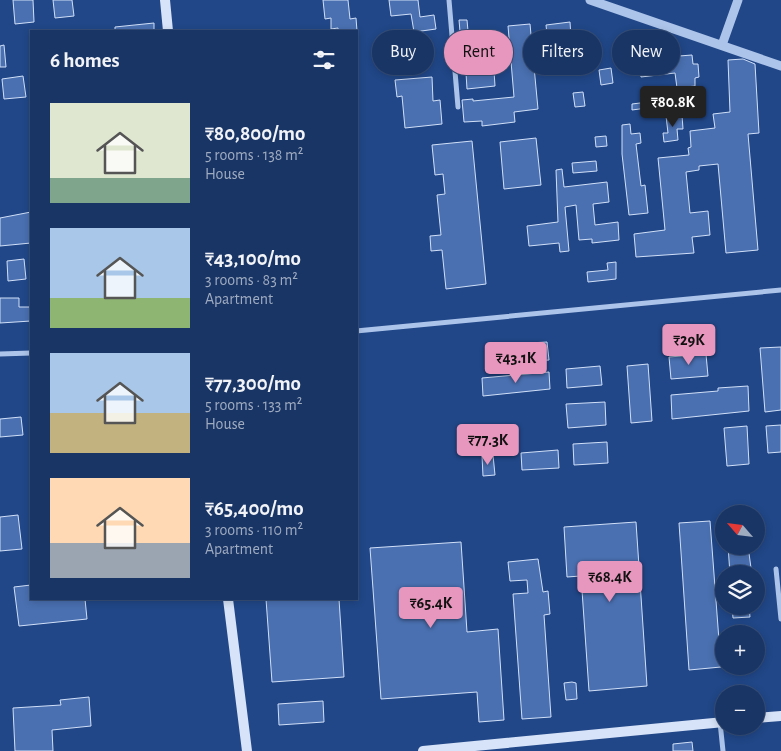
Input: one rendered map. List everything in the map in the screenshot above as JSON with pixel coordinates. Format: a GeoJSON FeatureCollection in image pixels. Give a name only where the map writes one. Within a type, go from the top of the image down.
{"type":"FeatureCollection","features":[{"type":"Feature","properties":{"kind":"main road"},"geometry":{"type":"LineString","coordinates":[[165,0],[168,30]]}},
{"type":"Feature","properties":{"kind":"main road"},"geometry":{"type":"LineString","coordinates":[[228,600],[247,751]]}},
{"type":"Feature","properties":{"kind":"main road"},"geometry":{"type":"LineString","coordinates":[[765,717],[781,716]]}},
{"type":"Feature","properties":{"kind":"main road"},"geometry":{"type":"LineString","coordinates":[[423,751],[715,723]]}},
{"type":"Feature","properties":{"kind":"street"},"geometry":{"type":"LineString","coordinates":[[449,0],[458,107]]}},
{"type":"Feature","properties":{"kind":"street"},"geometry":{"type":"LineString","coordinates":[[590,0],[781,66]]}},
{"type":"Feature","properties":{"kind":"street"},"geometry":{"type":"LineString","coordinates":[[722,45],[738,0]]}},
{"type":"Feature","properties":{"kind":"street"},"geometry":{"type":"LineString","coordinates":[[358,331],[781,290]]}},
{"type":"Feature","properties":{"kind":"street"},"geometry":{"type":"LineString","coordinates":[[0,354],[30,353]]}},
{"type":"Feature","properties":{"kind":"street"},"geometry":{"type":"LineString","coordinates":[[776,569],[781,619]]}},
{"type":"Feature","properties":{"kind":"street"},"geometry":{"type":"LineString","coordinates":[[722,735],[723,751]]}},
{"type":"Feature","properties":{"kind":"building"},"geometry":{"type":"Polygon","coordinates":[[[13,0],[33,0],[34,22],[15,24],[13,0]]]}},
{"type":"Feature","properties":{"kind":"building"},"geometry":{"type":"Polygon","coordinates":[[[53,0],[72,0],[74,16],[55,18],[53,0]]]}},
{"type":"Feature","properties":{"kind":"building"},"geometry":{"type":"Polygon","coordinates":[[[323,0],[348,0],[350,19],[356,18],[357,30],[331,29],[331,18],[325,19],[323,0]]]}},
{"type":"Feature","properties":{"kind":"building"},"geometry":{"type":"Polygon","coordinates":[[[389,0],[418,0],[420,17],[434,15],[436,29],[414,30],[411,14],[391,16],[389,0]]]}},
{"type":"Feature","properties":{"kind":"building"},"geometry":{"type":"Polygon","coordinates":[[[459,20],[467,20],[468,30],[460,30],[459,20]]]}},
{"type":"Feature","properties":{"kind":"building"},"geometry":{"type":"Polygon","coordinates":[[[570,22],[571,30],[547,30],[546,25],[570,22]]]}},
{"type":"Feature","properties":{"kind":"building"},"geometry":{"type":"Polygon","coordinates":[[[154,23],[154,30],[115,30],[115,27],[154,23]]]}},
{"type":"Feature","properties":{"kind":"building"},"geometry":{"type":"Polygon","coordinates":[[[530,24],[531,30],[523,30],[523,75],[535,75],[538,109],[514,112],[515,122],[482,126],[482,121],[464,122],[462,100],[473,99],[473,101],[514,97],[512,75],[513,30],[508,30],[508,26],[530,24]]]}},
{"type":"Feature","properties":{"kind":"building"},"geometry":{"type":"Polygon","coordinates":[[[4,45],[6,67],[0,67],[0,46],[4,45]]]}},
{"type":"Feature","properties":{"kind":"building"},"geometry":{"type":"Polygon","coordinates":[[[692,55],[693,64],[698,64],[699,77],[695,78],[695,86],[677,88],[675,75],[680,75],[680,56],[692,55]]]}},
{"type":"Feature","properties":{"kind":"building"},"geometry":{"type":"Polygon","coordinates":[[[743,59],[755,64],[759,133],[748,134],[758,250],[726,253],[718,164],[699,166],[699,170],[686,172],[690,213],[708,211],[710,235],[692,237],[694,253],[636,257],[634,234],[665,230],[658,158],[689,155],[688,148],[691,147],[690,131],[715,128],[713,114],[730,112],[728,60],[743,59]]]}},
{"type":"Feature","properties":{"kind":"building"},"geometry":{"type":"Polygon","coordinates":[[[611,68],[613,83],[601,85],[600,75],[602,75],[602,70],[611,68]]]}},
{"type":"Feature","properties":{"kind":"building"},"geometry":{"type":"Polygon","coordinates":[[[466,75],[494,75],[495,86],[467,89],[466,75]]]}},
{"type":"Feature","properties":{"kind":"building"},"geometry":{"type":"Polygon","coordinates":[[[641,75],[658,75],[641,77],[641,75]]]}},
{"type":"Feature","properties":{"kind":"building"},"geometry":{"type":"Polygon","coordinates":[[[23,76],[26,97],[4,99],[2,79],[23,76]]]}},
{"type":"Feature","properties":{"kind":"building"},"geometry":{"type":"Polygon","coordinates":[[[432,77],[433,101],[440,100],[442,124],[405,128],[402,96],[397,97],[395,80],[432,77]]]}},
{"type":"Feature","properties":{"kind":"building"},"geometry":{"type":"Polygon","coordinates":[[[659,87],[661,114],[648,116],[647,108],[632,110],[632,104],[648,102],[646,89],[659,87]]]}},
{"type":"Feature","properties":{"kind":"building"},"geometry":{"type":"Polygon","coordinates":[[[583,92],[585,106],[575,107],[573,93],[583,92]]]}},
{"type":"Feature","properties":{"kind":"building"},"geometry":{"type":"Polygon","coordinates":[[[682,115],[683,129],[677,129],[678,140],[664,142],[663,133],[668,133],[666,116],[682,115]]]}},
{"type":"Feature","properties":{"kind":"building"},"geometry":{"type":"Polygon","coordinates":[[[630,124],[631,134],[640,133],[641,143],[636,144],[641,186],[645,185],[648,213],[629,215],[622,154],[622,125],[630,124]]]}},
{"type":"Feature","properties":{"kind":"building"},"geometry":{"type":"Polygon","coordinates":[[[606,136],[607,146],[596,147],[595,137],[606,136]]]}},
{"type":"Feature","properties":{"kind":"building"},"geometry":{"type":"Polygon","coordinates":[[[536,138],[541,185],[504,189],[500,142],[536,138]]]}},
{"type":"Feature","properties":{"kind":"building"},"geometry":{"type":"Polygon","coordinates":[[[472,141],[486,284],[446,289],[442,250],[431,251],[430,236],[441,235],[437,195],[445,194],[443,174],[435,175],[432,145],[472,141]]]}},
{"type":"Feature","properties":{"kind":"building"},"geometry":{"type":"Polygon","coordinates":[[[596,161],[597,171],[573,173],[572,163],[596,161]]]}},
{"type":"Feature","properties":{"kind":"building"},"geometry":{"type":"Polygon","coordinates":[[[562,169],[564,187],[607,182],[609,202],[593,204],[595,225],[618,222],[619,240],[592,243],[592,239],[579,240],[576,205],[565,207],[569,251],[560,252],[559,243],[529,246],[527,226],[558,222],[556,170],[562,169]]]}},
{"type":"Feature","properties":{"kind":"building"},"geometry":{"type":"Polygon","coordinates":[[[30,212],[30,243],[0,246],[0,218],[30,212]]]}},
{"type":"Feature","properties":{"kind":"building"},"geometry":{"type":"Polygon","coordinates":[[[24,259],[26,279],[8,281],[7,261],[24,259]]]}},
{"type":"Feature","properties":{"kind":"building"},"geometry":{"type":"Polygon","coordinates":[[[616,262],[616,279],[588,282],[587,272],[608,270],[607,263],[616,262]]]}},
{"type":"Feature","properties":{"kind":"building"},"geometry":{"type":"Polygon","coordinates":[[[0,298],[19,298],[19,307],[30,307],[30,321],[0,323],[0,298]]]}},
{"type":"Feature","properties":{"kind":"building"},"geometry":{"type":"Polygon","coordinates":[[[698,326],[699,339],[692,340],[692,343],[677,344],[676,328],[698,326]]]}},
{"type":"Feature","properties":{"kind":"building"},"geometry":{"type":"Polygon","coordinates":[[[547,342],[549,360],[512,363],[511,344],[547,342]]]}},
{"type":"Feature","properties":{"kind":"building"},"geometry":{"type":"Polygon","coordinates":[[[781,347],[781,410],[765,412],[760,348],[781,347]]]}},
{"type":"Feature","properties":{"kind":"building"},"geometry":{"type":"Polygon","coordinates":[[[706,354],[708,376],[671,379],[669,357],[706,354]]]}},
{"type":"Feature","properties":{"kind":"building"},"geometry":{"type":"Polygon","coordinates":[[[648,364],[652,421],[631,423],[627,366],[648,364]]]}},
{"type":"Feature","properties":{"kind":"building"},"geometry":{"type":"Polygon","coordinates":[[[600,366],[602,385],[567,388],[566,369],[600,366]]]}},
{"type":"Feature","properties":{"kind":"building"},"geometry":{"type":"Polygon","coordinates":[[[549,372],[550,389],[483,396],[482,378],[549,372]]]}},
{"type":"Feature","properties":{"kind":"building"},"geometry":{"type":"Polygon","coordinates":[[[748,386],[749,411],[672,419],[671,395],[748,386]]]}},
{"type":"Feature","properties":{"kind":"building"},"geometry":{"type":"Polygon","coordinates":[[[605,402],[606,425],[568,428],[566,404],[605,402]]]}},
{"type":"Feature","properties":{"kind":"building"},"geometry":{"type":"Polygon","coordinates":[[[21,417],[23,435],[0,437],[0,419],[21,417]]]}},
{"type":"Feature","properties":{"kind":"building"},"geometry":{"type":"Polygon","coordinates":[[[781,425],[781,452],[768,453],[766,426],[781,425]]]}},
{"type":"Feature","properties":{"kind":"building"},"geometry":{"type":"Polygon","coordinates":[[[747,426],[749,464],[727,466],[724,428],[747,426]]]}},
{"type":"Feature","properties":{"kind":"building"},"geometry":{"type":"Polygon","coordinates":[[[607,442],[608,463],[574,465],[573,444],[607,442]]]}},
{"type":"Feature","properties":{"kind":"building"},"geometry":{"type":"Polygon","coordinates":[[[558,450],[559,468],[522,470],[521,453],[558,450]]]}},
{"type":"Feature","properties":{"kind":"building"},"geometry":{"type":"Polygon","coordinates":[[[493,455],[495,475],[483,476],[482,456],[493,455]]]}},
{"type":"Feature","properties":{"kind":"building"},"geometry":{"type":"Polygon","coordinates":[[[18,515],[22,549],[0,551],[0,517],[18,515]]]}},
{"type":"Feature","properties":{"kind":"building"},"geometry":{"type":"Polygon","coordinates":[[[710,521],[715,615],[717,615],[718,625],[715,625],[715,668],[689,670],[679,523],[710,521]]]}},
{"type":"Feature","properties":{"kind":"building"},"geometry":{"type":"Polygon","coordinates":[[[636,522],[647,686],[589,691],[581,576],[567,577],[564,527],[636,522]]]}},
{"type":"Feature","properties":{"kind":"building"},"geometry":{"type":"Polygon","coordinates":[[[461,542],[467,632],[498,629],[504,720],[479,722],[477,692],[381,699],[370,548],[461,542]]]}},
{"type":"Feature","properties":{"kind":"building"},"geometry":{"type":"Polygon","coordinates":[[[729,555],[749,555],[751,565],[729,565],[729,555]]]}},
{"type":"Feature","properties":{"kind":"building"},"geometry":{"type":"Polygon","coordinates":[[[538,559],[543,592],[548,591],[550,614],[544,615],[551,717],[522,719],[513,594],[528,593],[527,580],[510,581],[508,562],[538,559]]]}},
{"type":"Feature","properties":{"kind":"building"},"geometry":{"type":"Polygon","coordinates":[[[30,585],[30,600],[85,600],[87,619],[19,626],[14,587],[30,585]]]}},
{"type":"Feature","properties":{"kind":"building"},"geometry":{"type":"Polygon","coordinates":[[[266,600],[339,600],[344,677],[272,682],[266,600]]]}},
{"type":"Feature","properties":{"kind":"building"},"geometry":{"type":"Polygon","coordinates":[[[733,615],[750,615],[750,617],[733,618],[733,615]]]}},
{"type":"Feature","properties":{"kind":"building"},"geometry":{"type":"Polygon","coordinates":[[[564,683],[576,683],[577,699],[566,700],[564,683]]]}},
{"type":"Feature","properties":{"kind":"building"},"geometry":{"type":"Polygon","coordinates":[[[89,697],[91,726],[52,730],[53,751],[15,751],[13,708],[61,705],[60,700],[89,697]]]}},
{"type":"Feature","properties":{"kind":"building"},"geometry":{"type":"Polygon","coordinates":[[[323,701],[324,722],[279,725],[278,704],[323,701]]]}},
{"type":"Feature","properties":{"kind":"building"},"geometry":{"type":"Polygon","coordinates":[[[692,742],[693,751],[673,751],[673,744],[692,742]]]}}]}
